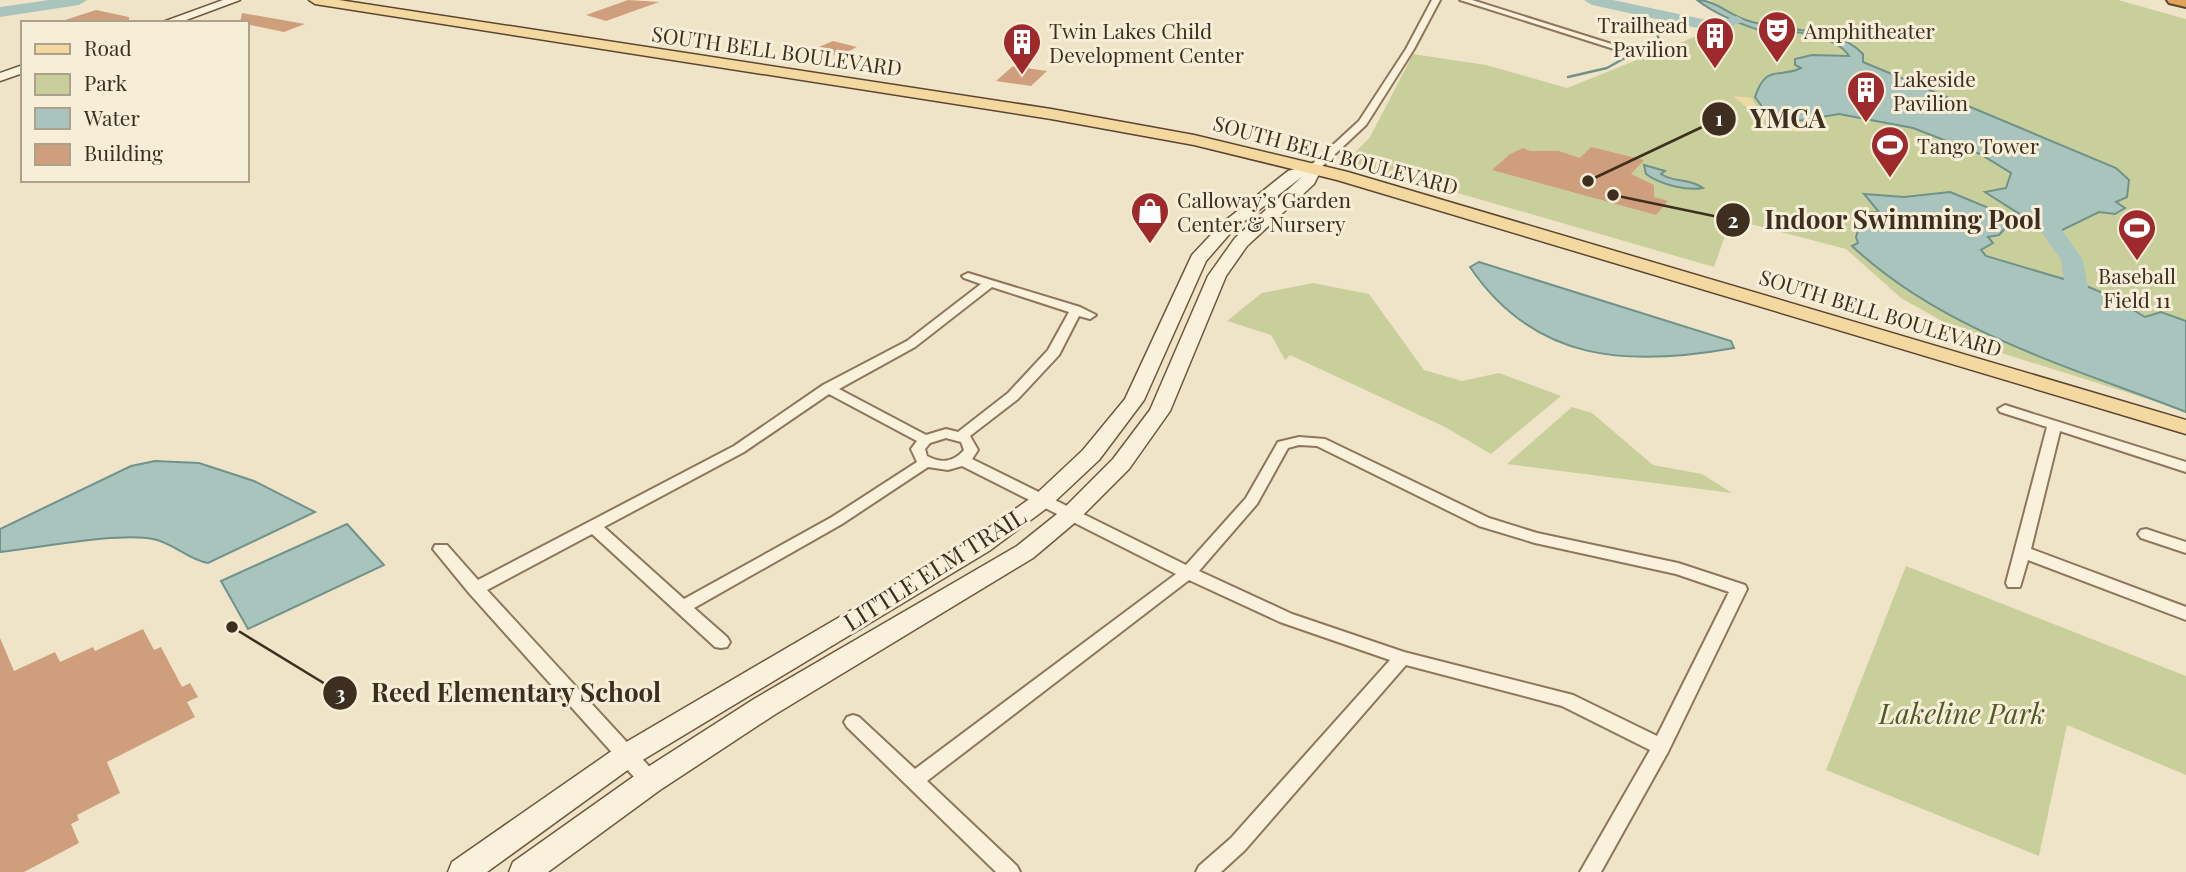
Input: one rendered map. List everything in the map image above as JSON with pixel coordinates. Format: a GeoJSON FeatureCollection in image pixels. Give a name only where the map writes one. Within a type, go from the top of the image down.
{"type":"FeatureCollection","features":[{"type":"Feature","properties":{"kind":"highway"},"geometry":{"type":"LineString","coordinates":[[2175,0],[2186,3]]}},
{"type":"Feature","properties":{"kind":"main road","name":"SOUTH BELL BOULEVARD"},"geometry":{"type":"LineString","coordinates":[[315,0],[1051,114],[1194,140],[1314,168],[2186,427]]}},
{"type":"Feature","properties":{"kind":"street"},"geometry":{"type":"LineString","coordinates":[[172,21],[234,0]]}},
{"type":"Feature","properties":{"kind":"street"},"geometry":{"type":"LineString","coordinates":[[1314,168],[1363,123],[1410,49],[1436,0]]}},
{"type":"Feature","properties":{"kind":"street"},"geometry":{"type":"LineString","coordinates":[[1464,0],[1617,47]]}},
{"type":"Feature","properties":{"kind":"street"},"geometry":{"type":"LineString","coordinates":[[0,77],[21,70]]}},
{"type":"Feature","properties":{"kind":"street","name":"LITTLE ELM TRAIL"},"geometry":{"type":"LineString","coordinates":[[463,872],[626,756],[981,545],[1043,500],[1091,456],[1133,400],[1198,260],[1227,227],[1293,174],[1314,168]]}},
{"type":"Feature","properties":{"kind":"street","name":"LITTLE ELM TRAIL"},"geometry":{"type":"LineString","coordinates":[[524,872],[650,781],[764,707],[1025,552],[1070,515],[1121,464],[1160,411],[1197,331],[1217,276],[1241,242],[1309,181],[1314,168]]}},
{"type":"Feature","properties":{"kind":"street"},"geometry":{"type":"LineString","coordinates":[[968,275],[1090,315]]}},
{"type":"Feature","properties":{"kind":"street"},"geometry":{"type":"LineString","coordinates":[[475,589],[739,450],[828,388],[911,344],[990,283]]}},
{"type":"Feature","properties":{"kind":"street"},"geometry":{"type":"LineString","coordinates":[[961,436],[1013,396],[1054,352],[1076,310]]}},
{"type":"Feature","properties":{"kind":"street"},"geometry":{"type":"LineString","coordinates":[[828,388],[925,440]]}},
{"type":"Feature","properties":{"kind":"street"},"geometry":{"type":"LineString","coordinates":[[2005,409],[2186,467]]}},
{"type":"Feature","properties":{"kind":"street"},"geometry":{"type":"LineString","coordinates":[[2014,583],[2054,425]]}},
{"type":"Feature","properties":{"kind":"street"},"geometry":{"type":"LineString","coordinates":[[938,434],[961,436],[970,444],[971,450],[962,460],[948,466],[926,462],[918,454],[925,440],[938,434]]}},
{"type":"Feature","properties":{"kind":"street"},"geometry":{"type":"LineString","coordinates":[[914,780],[1188,573],[1252,500],[1283,445],[1299,441],[1320,442],[1484,522],[1535,538],[1678,569],[1739,589],[1661,747],[1590,872]]}},
{"type":"Feature","properties":{"kind":"street"},"geometry":{"type":"LineString","coordinates":[[962,460],[1188,573],[1286,618],[1402,658],[1567,700],[1661,747]]}},
{"type":"Feature","properties":{"kind":"street"},"geometry":{"type":"LineString","coordinates":[[682,607],[800,544],[926,462]]}},
{"type":"Feature","properties":{"kind":"street"},"geometry":{"type":"LineString","coordinates":[[593,526],[721,642]]}},
{"type":"Feature","properties":{"kind":"street"},"geometry":{"type":"LineString","coordinates":[[2146,534],[2186,548]]}},
{"type":"Feature","properties":{"kind":"street"},"geometry":{"type":"LineString","coordinates":[[441,549],[650,781]]}},
{"type":"Feature","properties":{"kind":"street"},"geometry":{"type":"LineString","coordinates":[[2022,551],[2186,614]]}},
{"type":"Feature","properties":{"kind":"street"},"geometry":{"type":"LineString","coordinates":[[1206,872],[1238,844],[1402,658]]}},
{"type":"Feature","properties":{"kind":"street"},"geometry":{"type":"LineString","coordinates":[[853,722],[1010,872]]}},
{"type":"Feature","properties":{"kind":"green space"},"geometry":{"type":"Polygon","coordinates":[[[1710,0],[2118,0],[2186,19],[2186,411],[1995,351],[1901,298],[1846,249],[1731,219],[1714,267],[1347,161],[1370,137],[1413,54],[1486,65],[1567,88],[1709,31],[1703,27],[1734,20],[1736,16],[1710,0]]]}},
{"type":"Feature","properties":{"kind":"green space"},"geometry":{"type":"Polygon","coordinates":[[[1313,283],[1369,294],[1424,370],[1462,381],[1499,373],[1561,396],[1491,454],[1445,427],[1290,355],[1285,360],[1271,335],[1227,321],[1262,293],[1313,283]]]}},
{"type":"Feature","properties":{"kind":"green space"},"geometry":{"type":"Polygon","coordinates":[[[1572,407],[1592,413],[1653,465],[1702,474],[1732,493],[1507,464],[1572,407]]]}},
{"type":"Feature","properties":{"kind":"green space","name":"Lakeline Park"},"geometry":{"type":"Polygon","coordinates":[[[1906,566],[2186,676],[2186,775],[2067,725],[2039,856],[1826,770],[1906,566]]]}},
{"type":"Feature","properties":{"kind":"sand"},"geometry":{"type":"Polygon","coordinates":[[[1733,96],[1752,98],[1757,107],[1773,117],[1800,121],[1817,128],[1806,131],[1784,129],[1750,110],[1733,96]]]}},
{"type":"Feature","properties":{"kind":"water"},"geometry":{"type":"Polygon","coordinates":[[[1697,0],[1710,2],[1760,24],[1823,33],[1838,38],[1863,54],[1863,62],[2116,168],[2129,180],[2127,197],[2116,202],[2125,208],[2115,214],[2099,212],[2060,231],[2062,238],[2054,236],[1985,192],[2006,188],[2011,173],[1980,154],[1913,128],[1839,114],[1798,121],[1778,118],[1766,112],[1755,97],[1764,80],[1774,74],[1801,68],[1795,65],[1795,59],[1812,55],[1849,56],[1836,44],[1817,36],[1796,32],[1764,32],[1728,18],[1697,0]]]}},
{"type":"Feature","properties":{"kind":"water"},"geometry":{"type":"Polygon","coordinates":[[[1644,165],[1665,171],[1661,174],[1671,179],[1693,183],[1703,188],[1682,188],[1666,184],[1646,174],[1644,165]]]}},
{"type":"Feature","properties":{"kind":"water"},"geometry":{"type":"Polygon","coordinates":[[[1950,192],[1989,208],[2009,224],[1999,235],[1988,237],[1993,243],[1981,250],[1986,256],[2084,285],[2110,296],[2145,317],[2161,312],[2186,321],[2186,412],[2054,362],[1968,324],[1927,302],[1888,276],[1852,246],[1858,243],[1856,237],[1862,217],[1855,213],[1879,212],[1864,194],[1904,197],[1950,192]]]}},
{"type":"Feature","properties":{"kind":"water"},"geometry":{"type":"Polygon","coordinates":[[[1479,262],[1731,341],[1734,348],[1658,357],[1621,356],[1587,351],[1554,340],[1524,323],[1496,299],[1470,267],[1479,262]]]}},
{"type":"Feature","properties":{"kind":"water"},"geometry":{"type":"Polygon","coordinates":[[[155,461],[199,463],[254,481],[315,512],[208,563],[194,559],[161,541],[138,537],[99,539],[0,552],[0,529],[131,466],[155,461]]]}},
{"type":"Feature","properties":{"kind":"water"},"geometry":{"type":"Polygon","coordinates":[[[347,524],[384,565],[248,629],[221,581],[347,524]]]}},
{"type":"Feature","properties":{"kind":"building"},"geometry":{"type":"Polygon","coordinates":[[[628,0],[659,2],[606,21],[586,15],[628,0]]]}},
{"type":"Feature","properties":{"kind":"building"},"geometry":{"type":"Polygon","coordinates":[[[96,10],[129,17],[129,21],[65,20],[96,10]]]}},
{"type":"Feature","properties":{"kind":"building"},"geometry":{"type":"Polygon","coordinates":[[[242,13],[305,24],[284,32],[240,21],[242,13]]]}},
{"type":"Feature","properties":{"kind":"building"},"geometry":{"type":"Polygon","coordinates":[[[833,41],[857,47],[839,56],[814,49],[833,41]]]}},
{"type":"Feature","properties":{"kind":"building","name":"Twin Lakes Child Development Center"},"geometry":{"type":"Polygon","coordinates":[[[1013,66],[1047,71],[1031,86],[996,81],[1013,66]]]}},
{"type":"Feature","properties":{"kind":"building"},"geometry":{"type":"Polygon","coordinates":[[[1591,147],[1644,160],[1631,174],[1654,185],[1654,197],[1668,201],[1656,215],[1492,170],[1510,154],[1523,148],[1530,151],[1559,151],[1580,158],[1591,147]]]}},
{"type":"Feature","properties":{"kind":"building"},"geometry":{"type":"Polygon","coordinates":[[[143,629],[154,650],[161,647],[182,687],[190,683],[198,697],[187,702],[195,717],[107,762],[120,793],[77,815],[79,820],[71,824],[79,843],[24,872],[0,872],[0,638],[14,671],[55,652],[60,662],[93,647],[95,651],[143,629]]]}},
{"type":"Feature","properties":{"kind":"waterway"},"geometry":{"type":"LineString","coordinates":[[0,12],[79,0]]}},
{"type":"Feature","properties":{"kind":"waterway"},"geometry":{"type":"LineString","coordinates":[[1592,0],[1716,27],[1737,21]]}},
{"type":"Feature","properties":{"kind":"waterway"},"geometry":{"type":"LineString","coordinates":[[1568,77],[1607,68],[1639,50],[1662,51],[1657,33],[1660,26],[1689,22]]}},
{"type":"Feature","properties":{"kind":"waterway"},"geometry":{"type":"LineString","coordinates":[[2042,203],[2051,230],[2072,260],[2082,321]]}},
{"type":"Feature","properties":{"kind":"place","name":"Amphitheater"},"geometry":{"type":"Point","coordinates":[1777,64]}},
{"type":"Feature","properties":{"kind":"place","name":"Trailhead Pavilion"},"geometry":{"type":"Point","coordinates":[1715,70]}},
{"type":"Feature","properties":{"kind":"place","name":"Twin Lakes Child Development Center"},"geometry":{"type":"Point","coordinates":[1022,76]}},
{"type":"Feature","properties":{"kind":"place","name":"Lakeside Pavilion"},"geometry":{"type":"Point","coordinates":[1866,124]}},
{"type":"Feature","properties":{"kind":"place","name":"Tango Tower"},"geometry":{"type":"Point","coordinates":[1890,179]}},
{"type":"Feature","properties":{"kind":"place","name":"YMCA"},"geometry":{"type":"Point","coordinates":[1588,181]}},
{"type":"Feature","properties":{"kind":"place","name":"Indoor Swimming Pool"},"geometry":{"type":"Point","coordinates":[1613,195]}},
{"type":"Feature","properties":{"kind":"place","name":"Calloway’s Garden Center & Nursery"},"geometry":{"type":"Point","coordinates":[1150,245]}},
{"type":"Feature","properties":{"kind":"place","name":"Baseball Field 11"},"geometry":{"type":"Point","coordinates":[2137,262]}},
{"type":"Feature","properties":{"kind":"place","name":"Reed Elementary School"},"geometry":{"type":"Point","coordinates":[232,627]}}]}
